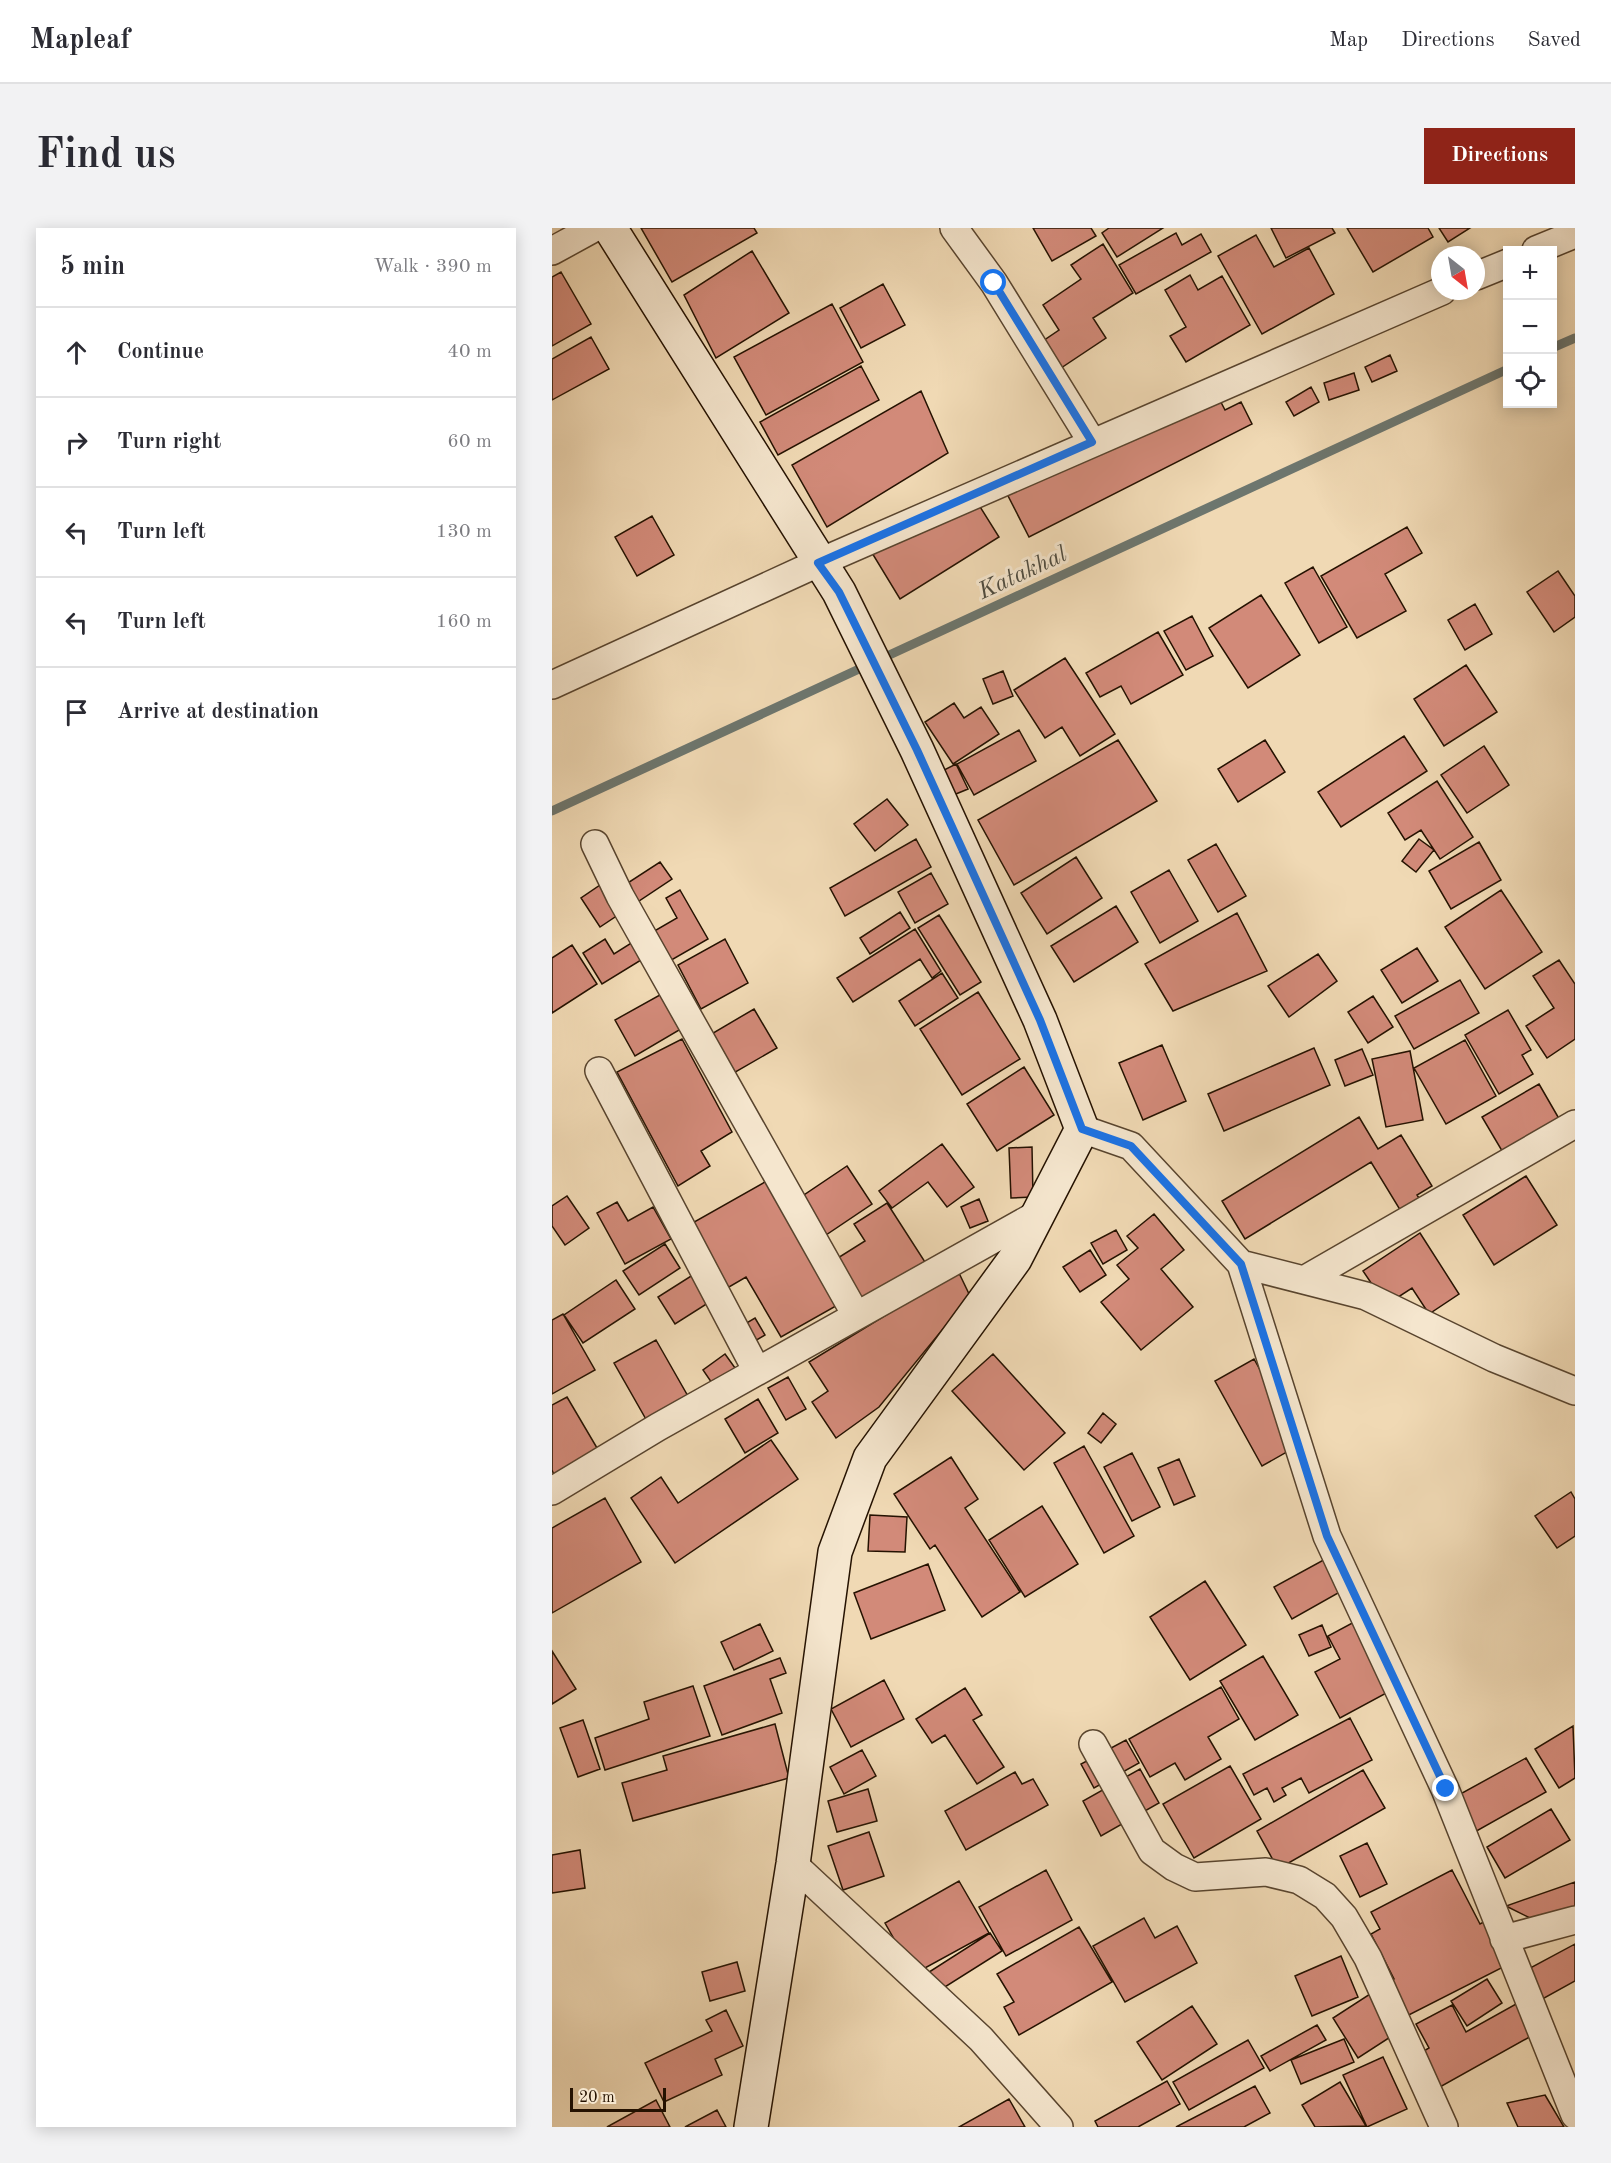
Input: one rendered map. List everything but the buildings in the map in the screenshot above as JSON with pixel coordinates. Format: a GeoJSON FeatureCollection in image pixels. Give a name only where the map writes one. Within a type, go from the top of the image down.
{"type":"FeatureCollection","features":[{"type":"Feature","properties":{"kind":"street"},"geometry":{"type":"LineString","coordinates":[[552,251],[594,228]]}},
{"type":"Feature","properties":{"kind":"street"},"geometry":{"type":"LineString","coordinates":[[610,228],[818,563],[839,592],[917,750],[1040,1020],[1082,1129],[1015,1259],[870,1458],[835,1552],[793,1864],[751,2127]]}},
{"type":"Feature","properties":{"kind":"street"},"geometry":{"type":"LineString","coordinates":[[954,228],[994,283],[1092,442]]}},
{"type":"Feature","properties":{"kind":"street"},"geometry":{"type":"LineString","coordinates":[[1546,246],[1575,234]]}},
{"type":"Feature","properties":{"kind":"street"},"geometry":{"type":"LineString","coordinates":[[1485,272],[1503,265]]}},
{"type":"Feature","properties":{"kind":"street"},"geometry":{"type":"LineString","coordinates":[[552,685],[818,563],[1431,296]]}},
{"type":"Feature","properties":{"kind":"street"},"geometry":{"type":"LineString","coordinates":[[595,844],[620,896],[856,1316]]}},
{"type":"Feature","properties":{"kind":"street"},"geometry":{"type":"LineString","coordinates":[[599,1071],[757,1371]]}},
{"type":"Feature","properties":{"kind":"street"},"geometry":{"type":"LineString","coordinates":[[1304,1280],[1575,1124]]}},
{"type":"Feature","properties":{"kind":"street"},"geometry":{"type":"LineString","coordinates":[[1082,1129],[1131,1146],[1241,1264],[1327,1536],[1446,1789],[1575,2115]]}},
{"type":"Feature","properties":{"kind":"street"},"geometry":{"type":"LineString","coordinates":[[553,1489],[757,1371],[1038,1214]]}},
{"type":"Feature","properties":{"kind":"street"},"geometry":{"type":"LineString","coordinates":[[1241,1264],[1366,1296],[1494,1358],[1575,1391]]}},
{"type":"Feature","properties":{"kind":"street"},"geometry":{"type":"LineString","coordinates":[[1093,1744],[1152,1851],[1174,1867],[1195,1877],[1266,1872],[1299,1880],[1331,1903],[1344,1917],[1368,1958],[1444,2127]]}},
{"type":"Feature","properties":{"kind":"street"},"geometry":{"type":"LineString","coordinates":[[793,1864],[981,2039],[1059,2127]]}},
{"type":"Feature","properties":{"kind":"street"},"geometry":{"type":"LineString","coordinates":[[1504,1940],[1575,1920]]}},
{"type":"Feature","properties":{"kind":"waterway","name":"Katakhal"},"geometry":{"type":"LineString","coordinates":[[1557,346],[1575,338]]}},
{"type":"Feature","properties":{"kind":"waterway","name":"Katakhal"},"geometry":{"type":"LineString","coordinates":[[552,811],[1503,371]]}},
{"type":"Feature","properties":{"kind":"route"},"geometry":{"type":"LineString","coordinates":[[994,283],[1092,442],[818,563],[839,592],[917,750],[1040,1020],[1082,1129],[1131,1146],[1241,1264],[1327,1536],[1446,1789]]}}]}
